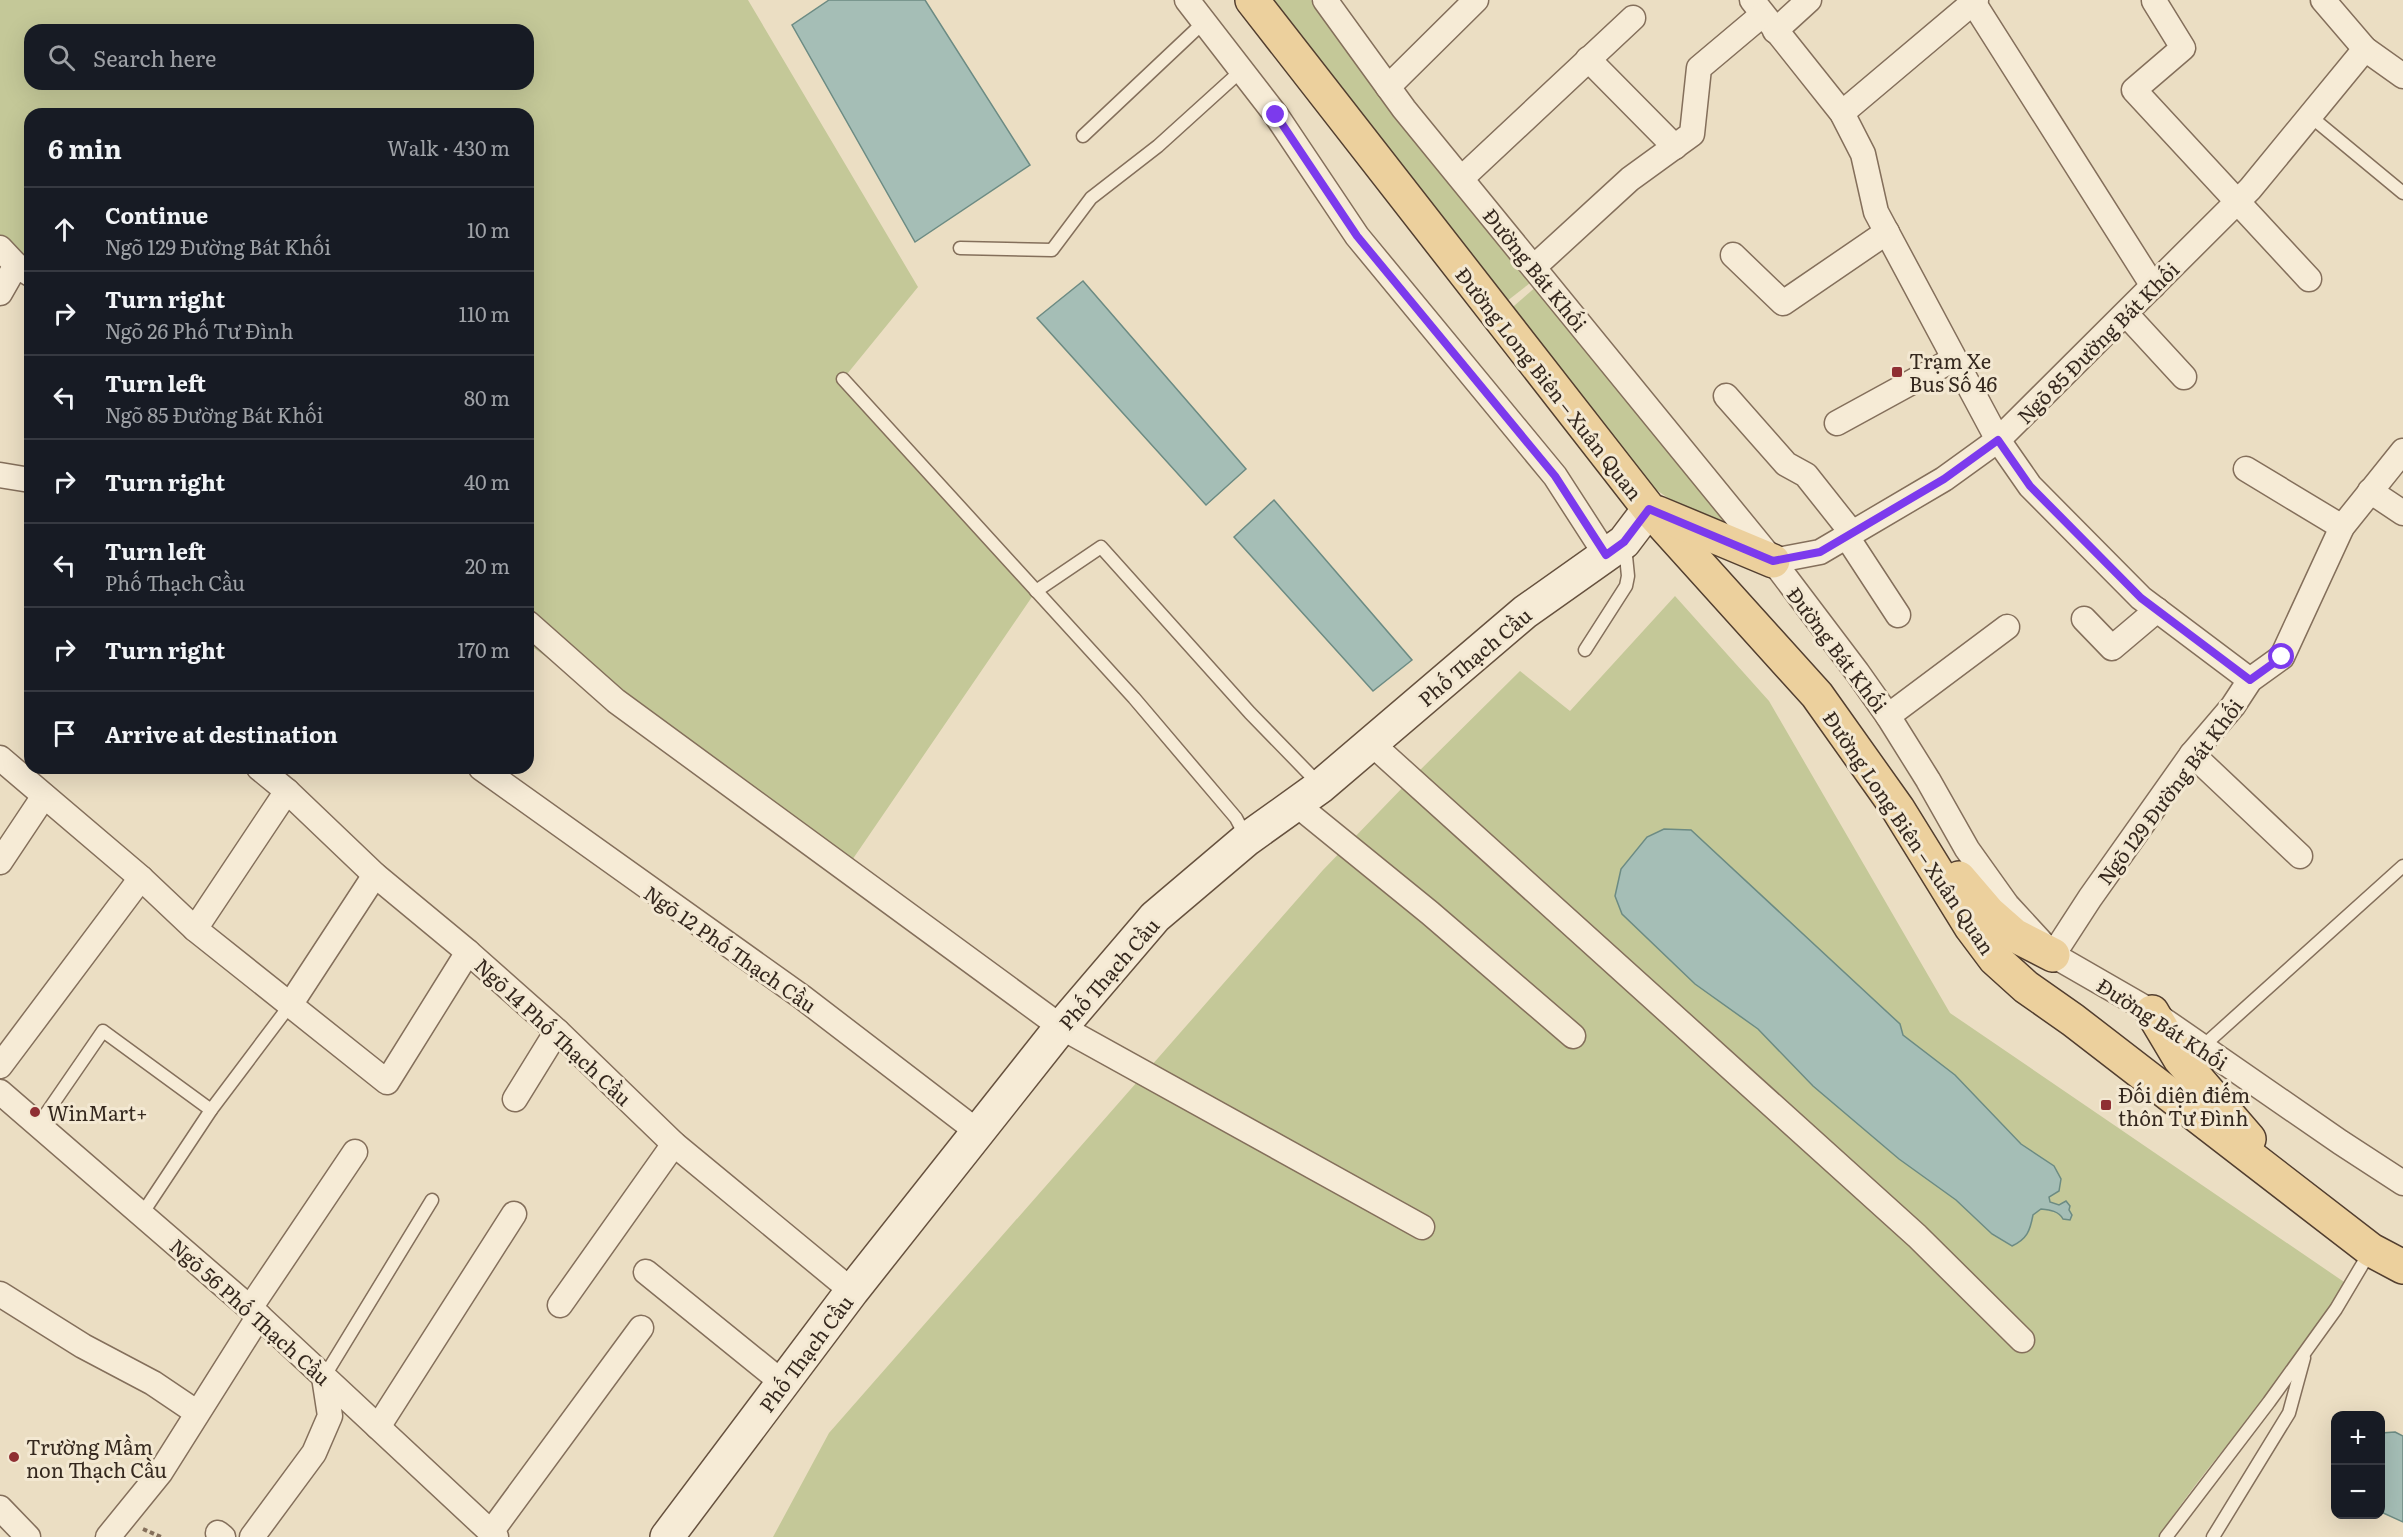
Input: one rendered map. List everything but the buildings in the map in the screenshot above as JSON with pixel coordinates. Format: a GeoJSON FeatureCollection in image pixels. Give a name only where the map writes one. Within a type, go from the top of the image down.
{"type":"FeatureCollection","features":[{"type":"Feature","properties":{"kind":"main road","name":"Đường Long Biên – Xuân Quan"},"geometry":{"type":"LineString","coordinates":[[1252,0],[1649,509],[1817,694],[1898,809],[1971,927],[1995,958],[2026,987],[2073,1020],[2232,1144],[2307,1198],[2371,1250],[2403,1267]]}},
{"type":"Feature","properties":{"kind":"main road"},"geometry":{"type":"LineString","coordinates":[[1649,509],[1773,561]]}},
{"type":"Feature","properties":{"kind":"main road"},"geometry":{"type":"LineString","coordinates":[[1898,809],[1989,913],[2014,935],[2054,955]]}},
{"type":"Feature","properties":{"kind":"main road"},"geometry":{"type":"LineString","coordinates":[[2152,1012],[2180,1059],[2263,1155],[2307,1198]]}},
{"type":"Feature","properties":{"kind":"street"},"geometry":{"type":"LineString","coordinates":[[1187,0],[1276,115],[1357,236],[1615,549]]}},
{"type":"Feature","properties":{"kind":"street","name":"Đường Bát Khối"},"geometry":{"type":"LineString","coordinates":[[1325,0],[1388,87],[1773,561],[1888,716],[1967,849],[2007,905],[2054,955],[2152,1012],[2403,1183]]}},
{"type":"Feature","properties":{"kind":"street"},"geometry":{"type":"LineString","coordinates":[[1388,87],[1476,0]]}},
{"type":"Feature","properties":{"kind":"street"},"geometry":{"type":"LineString","coordinates":[[1534,267],[1630,179],[1692,134],[1699,68],[1763,15],[1809,0]]}},
{"type":"Feature","properties":{"kind":"street"},"geometry":{"type":"LineString","coordinates":[[2155,0],[2154,2],[2183,48],[2134,90],[2309,279]]}},
{"type":"Feature","properties":{"kind":"street"},"geometry":{"type":"LineString","coordinates":[[1842,113],[1974,1],[2153,286]]}},
{"type":"Feature","properties":{"kind":"street"},"geometry":{"type":"LineString","coordinates":[[2325,1],[2365,48],[2403,75]]}},
{"type":"Feature","properties":{"kind":"street"},"geometry":{"type":"LineString","coordinates":[[1763,15],[1842,113],[1863,154],[1876,212],[1998,440],[2030,486],[2141,598],[2250,680]]}},
{"type":"Feature","properties":{"kind":"street"},"geometry":{"type":"LineString","coordinates":[[1462,178],[1633,18]]}},
{"type":"Feature","properties":{"kind":"street","name":"Ngõ 85 Đường Bát Khối"},"geometry":{"type":"LineString","coordinates":[[1773,561],[1820,552],[1944,479],[1998,440],[2236,202],[2365,48]]}},
{"type":"Feature","properties":{"kind":"street"},"geometry":{"type":"LineString","coordinates":[[1588,59],[1675,147]]}},
{"type":"Feature","properties":{"kind":"street"},"geometry":{"type":"LineString","coordinates":[[1733,255],[1783,303],[1887,232]]}},
{"type":"Feature","properties":{"kind":"street"},"geometry":{"type":"LineString","coordinates":[[0,292],[15,262]]}},
{"type":"Feature","properties":{"kind":"street"},"geometry":{"type":"LineString","coordinates":[[2126,314],[2184,377]]}},
{"type":"Feature","properties":{"kind":"street"},"geometry":{"type":"LineString","coordinates":[[1837,423],[1954,359]]}},
{"type":"Feature","properties":{"kind":"street"},"geometry":{"type":"LineString","coordinates":[[1726,396],[1786,464],[1806,475],[1849,535],[1898,615]]}},
{"type":"Feature","properties":{"kind":"street","name":"Ngõ 129 Đường Bát Khối"},"geometry":{"type":"LineString","coordinates":[[2054,955],[2090,898],[2192,754],[2234,706],[2250,680],[2282,657],[2343,527],[2403,451]]}},
{"type":"Feature","properties":{"kind":"street"},"geometry":{"type":"LineString","coordinates":[[2246,469],[2343,527]]}},
{"type":"Feature","properties":{"kind":"street"},"geometry":{"type":"LineString","coordinates":[[0,475],[24,479]]}},
{"type":"Feature","properties":{"kind":"street"},"geometry":{"type":"LineString","coordinates":[[2370,491],[2403,513]]}},
{"type":"Feature","properties":{"kind":"street","name":"Phố Thạch Cầu"},"geometry":{"type":"LineString","coordinates":[[668,1537],[852,1292],[1061,1027],[1155,917],[1247,839],[1308,795],[1525,612],[1615,549],[1649,509]]}},
{"type":"Feature","properties":{"kind":"street"},"geometry":{"type":"LineString","coordinates":[[2084,619],[2112,648],[2157,610]]}},
{"type":"Feature","properties":{"kind":"street"},"geometry":{"type":"LineString","coordinates":[[1888,716],[2007,627]]}},
{"type":"Feature","properties":{"kind":"street"},"geometry":{"type":"LineString","coordinates":[[534,628],[616,701],[1061,1027],[1422,1227]]}},
{"type":"Feature","properties":{"kind":"street"},"geometry":{"type":"LineString","coordinates":[[1371,743],[1908,1228],[2022,1340]]}},
{"type":"Feature","properties":{"kind":"street"},"geometry":{"type":"LineString","coordinates":[[2192,754],[2300,856]]}},
{"type":"Feature","properties":{"kind":"street"},"geometry":{"type":"LineString","coordinates":[[0,758],[141,878],[195,929],[387,1082],[468,952]]}},
{"type":"Feature","properties":{"kind":"street","name":"Ngõ 14 Phố Thạch Cầu"},"geometry":{"type":"LineString","coordinates":[[266,774],[375,875],[468,952],[557,1031],[674,1144],[852,1292]]}},
{"type":"Feature","properties":{"kind":"street","name":"Ngõ 12 Phố Thạch Cầu"},"geometry":{"type":"LineString","coordinates":[[489,774],[802,997],[978,1132]]}},
{"type":"Feature","properties":{"kind":"street"},"geometry":{"type":"LineString","coordinates":[[195,929],[287,791]]}},
{"type":"Feature","properties":{"kind":"street"},"geometry":{"type":"LineString","coordinates":[[1308,795],[1430,913],[1573,1036]]}},
{"type":"Feature","properties":{"kind":"street"},"geometry":{"type":"LineString","coordinates":[[0,862],[44,796]]}},
{"type":"Feature","properties":{"kind":"street"},"geometry":{"type":"LineString","coordinates":[[290,1005],[375,875]]}},
{"type":"Feature","properties":{"kind":"street"},"geometry":{"type":"LineString","coordinates":[[0,1066],[141,878]]}},
{"type":"Feature","properties":{"kind":"street"},"geometry":{"type":"LineString","coordinates":[[514,1099],[557,1031]]}},
{"type":"Feature","properties":{"kind":"street","name":"Ngõ 56 Phố Thạch Cầu"},"geometry":{"type":"LineString","coordinates":[[0,1092],[254,1312],[494,1535]]}},
{"type":"Feature","properties":{"kind":"street"},"geometry":{"type":"LineString","coordinates":[[560,1305],[674,1144]]}},
{"type":"Feature","properties":{"kind":"street"},"geometry":{"type":"LineString","coordinates":[[108,1537],[160,1473],[254,1312],[355,1152]]}},
{"type":"Feature","properties":{"kind":"street"},"geometry":{"type":"LineString","coordinates":[[378,1427],[514,1214]]}},
{"type":"Feature","properties":{"kind":"street"},"geometry":{"type":"LineString","coordinates":[[646,1272],[783,1383]]}},
{"type":"Feature","properties":{"kind":"street"},"geometry":{"type":"LineString","coordinates":[[0,1294],[83,1346],[153,1383],[196,1412]]}},
{"type":"Feature","properties":{"kind":"street"},"geometry":{"type":"LineString","coordinates":[[494,1535],[640,1328]]}},
{"type":"Feature","properties":{"kind":"street"},"geometry":{"type":"LineString","coordinates":[[252,1537],[314,1453],[330,1416],[324,1377]]}},
{"type":"Feature","properties":{"kind":"street"},"geometry":{"type":"LineString","coordinates":[[0,1508],[28,1537]]}},
{"type":"Feature","properties":{"kind":"lane"},"geometry":{"type":"LineString","coordinates":[[1083,136],[1204,22]]}},
{"type":"Feature","properties":{"kind":"lane"},"geometry":{"type":"LineString","coordinates":[[960,248],[1052,250],[1091,198],[1158,147],[1242,70]]}},
{"type":"Feature","properties":{"kind":"lane"},"geometry":{"type":"LineString","coordinates":[[2310,116],[2403,193]]}},
{"type":"Feature","properties":{"kind":"lane"},"geometry":{"type":"LineString","coordinates":[[843,379],[1142,707],[1236,818],[1247,839]]}},
{"type":"Feature","properties":{"kind":"lane"},"geometry":{"type":"LineString","coordinates":[[1036,591],[1101,547],[1250,713],[1308,795]]}},
{"type":"Feature","properties":{"kind":"lane"},"geometry":{"type":"LineString","coordinates":[[1585,650],[1626,586],[1628,576],[1615,549]]}},
{"type":"Feature","properties":{"kind":"lane"},"geometry":{"type":"LineString","coordinates":[[2202,1047],[2403,866]]}},
{"type":"Feature","properties":{"kind":"lane"},"geometry":{"type":"LineString","coordinates":[[142,1214],[211,1110],[290,1005]]}},
{"type":"Feature","properties":{"kind":"lane"},"geometry":{"type":"LineString","coordinates":[[39,1124],[103,1031],[211,1110]]}},
{"type":"Feature","properties":{"kind":"lane"},"geometry":{"type":"LineString","coordinates":[[324,1377],[432,1200]]}},
{"type":"Feature","properties":{"kind":"lane"},"geometry":{"type":"LineString","coordinates":[[2166,1537],[2336,1309],[2371,1250]]}},
{"type":"Feature","properties":{"kind":"lane"},"geometry":{"type":"LineString","coordinates":[[2213,1537],[2289,1413],[2306,1351]]}},
{"type":"Feature","properties":{"kind":"green space"},"geometry":{"type":"Polygon","coordinates":[[[0,0],[748,0],[918,287],[843,379],[1036,591],[846,869],[534,648],[534,108],[24,108],[24,286],[0,269],[0,0]]]}},
{"type":"Feature","properties":{"kind":"green space"},"geometry":{"type":"Polygon","coordinates":[[[1272,0],[1311,0],[1534,280],[1502,305],[1272,0]]]}},
{"type":"Feature","properties":{"kind":"green space"},"geometry":{"type":"Polygon","coordinates":[[[1538,285],[1754,542],[1684,509],[1655,489],[1507,312],[1538,285]]]}},
{"type":"Feature","properties":{"kind":"green space"},"geometry":{"type":"Polygon","coordinates":[[[1675,596],[1769,701],[1950,1013],[2350,1286],[2305,1351],[2205,1473],[2159,1537],[773,1537],[829,1433],[1323,870],[1520,671],[1570,711],[1675,596]]]}},
{"type":"Feature","properties":{"kind":"water"},"geometry":{"type":"Polygon","coordinates":[[[829,0],[925,0],[1030,165],[915,242],[792,25],[829,0]]]}},
{"type":"Feature","properties":{"kind":"water"},"geometry":{"type":"Polygon","coordinates":[[[1083,281],[1246,469],[1206,505],[1037,318],[1083,281]]]}},
{"type":"Feature","properties":{"kind":"water"},"geometry":{"type":"Polygon","coordinates":[[[1274,500],[1412,660],[1373,691],[1234,537],[1274,500]]]}},
{"type":"Feature","properties":{"kind":"water"},"geometry":{"type":"Polygon","coordinates":[[[1664,829],[1691,830],[1900,1024],[1903,1035],[1955,1075],[2021,1144],[2054,1166],[2061,1179],[2059,1191],[2049,1197],[2050,1202],[2059,1205],[2066,1201],[2072,1215],[2070,1220],[2063,1219],[2054,1211],[2041,1209],[2033,1215],[2029,1230],[2024,1237],[2012,1246],[1992,1234],[1956,1200],[1899,1159],[1813,1086],[1758,1029],[1695,984],[1622,914],[1615,896],[1621,869],[1647,837],[1664,829]]]}},
{"type":"Feature","properties":{"kind":"water"},"geometry":{"type":"Polygon","coordinates":[[[2395,1432],[2403,1436],[2403,1522],[2385,1514],[2385,1433],[2395,1432]]]}},
{"type":"Feature","properties":{"kind":"place","name":"Trạm Xe Bus Số 46"},"geometry":{"type":"Point","coordinates":[1897,372]}},
{"type":"Feature","properties":{"kind":"place","name":"Đối diện điếm thôn Tư Đình"},"geometry":{"type":"Point","coordinates":[2106,1105]}},
{"type":"Feature","properties":{"kind":"place","name":"WinMart+"},"geometry":{"type":"Point","coordinates":[35,1112]}},
{"type":"Feature","properties":{"kind":"place","name":"Trường Mầm non Thạch Cầu"},"geometry":{"type":"Point","coordinates":[14,1457]}},
{"type":"Feature","properties":{"kind":"route"},"geometry":{"type":"LineString","coordinates":[[1276,115],[1357,236],[1555,476],[1606,555],[1624,542],[1649,509],[1773,561],[1820,552],[1944,479],[1998,440],[2030,486],[2141,598],[2250,680],[2282,657]]}}]}
